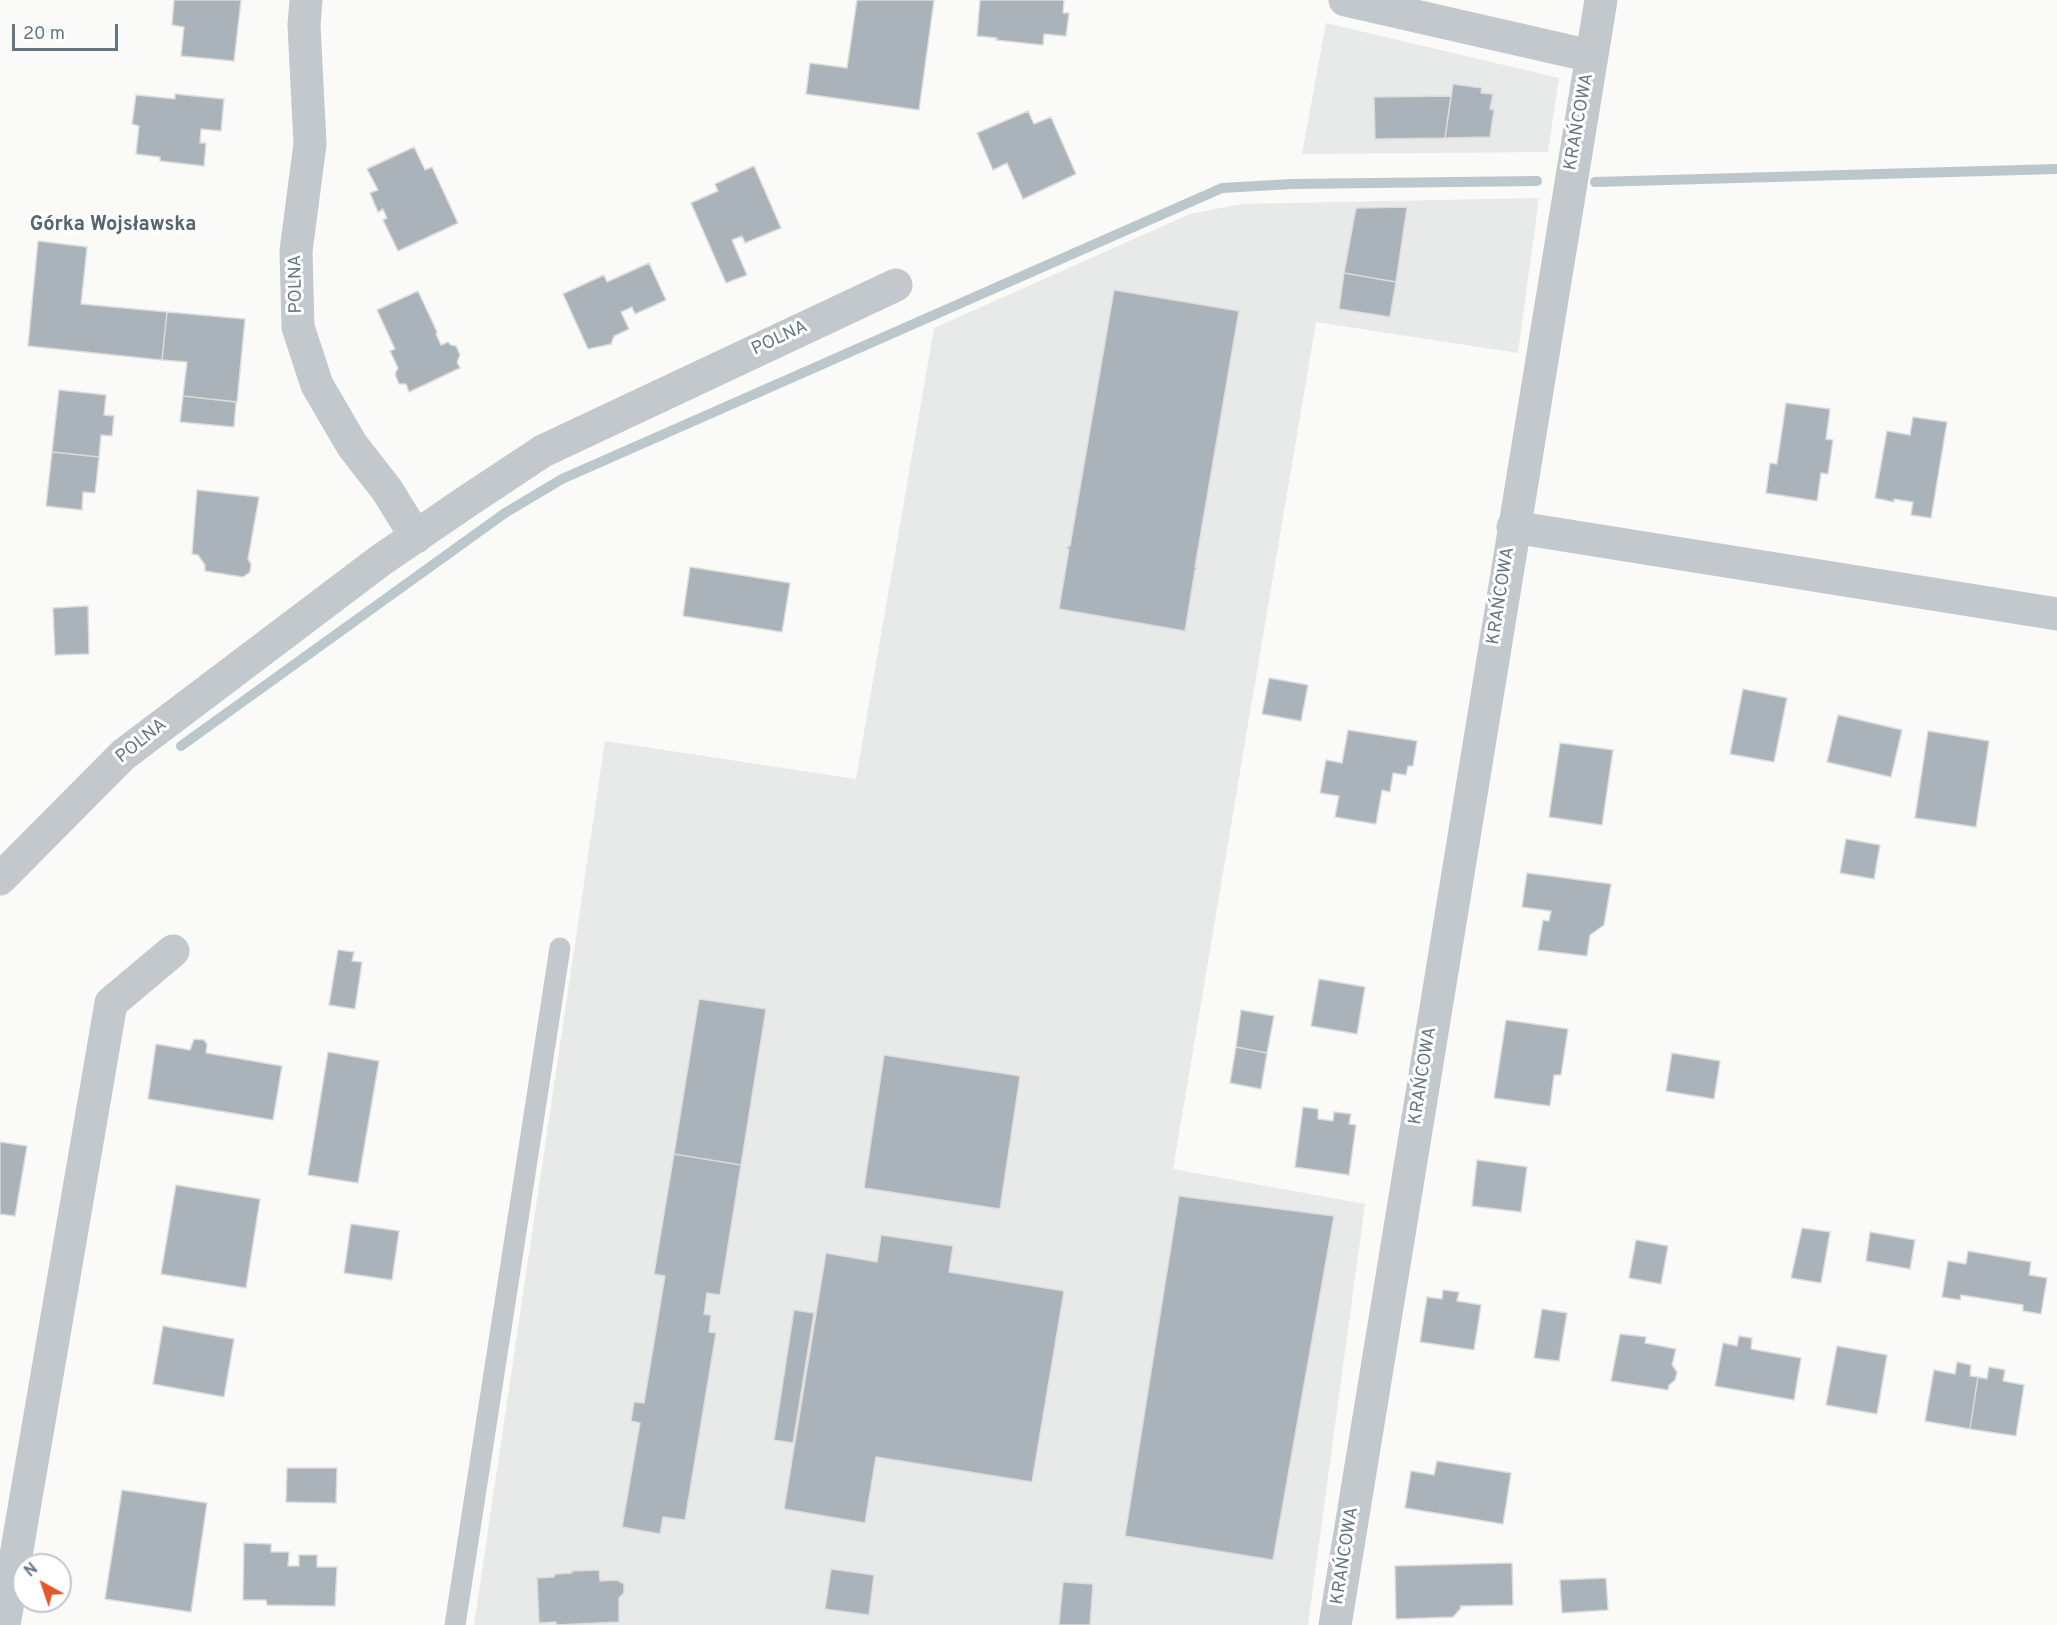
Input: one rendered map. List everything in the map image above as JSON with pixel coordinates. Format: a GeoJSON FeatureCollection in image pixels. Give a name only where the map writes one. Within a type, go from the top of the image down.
{"type":"FeatureCollection","features":[{"type":"Feature","properties":{"kind":"street","name":"POLNA"},"geometry":{"type":"LineString","coordinates":[[306,0],[304,26],[309,144],[296,251],[298,327],[317,385],[352,445],[387,490],[416,537]]}},
{"type":"Feature","properties":{"kind":"street"},"geometry":{"type":"LineString","coordinates":[[1345,0],[1592,56]]}},
{"type":"Feature","properties":{"kind":"street","name":"KRAŃCOWA"},"geometry":{"type":"LineString","coordinates":[[1335,1625],[1601,0]]}},
{"type":"Feature","properties":{"kind":"street","name":"POLNA"},"geometry":{"type":"LineString","coordinates":[[0,879],[123,755],[381,560],[543,451],[896,285]]}},
{"type":"Feature","properties":{"kind":"street","name":"KRAŃCOWA"},"geometry":{"type":"LineString","coordinates":[[1513,527],[2057,614]]}},
{"type":"Feature","properties":{"kind":"street"},"geometry":{"type":"LineString","coordinates":[[4,1625],[111,1003],[173,951]]}},
{"type":"Feature","properties":{"kind":"lane"},"geometry":{"type":"LineString","coordinates":[[455,1625],[560,948]]}},
{"type":"Feature","properties":{"kind":"shaded area"},"geometry":{"type":"Polygon","coordinates":[[[1326,23],[1559,78],[1548,152],[1302,154],[1326,23]]]}},
{"type":"Feature","properties":{"kind":"shaded area"},"geometry":{"type":"Polygon","coordinates":[[[1539,198],[1518,353],[1316,322],[1173,1169],[1365,1204],[1308,1625],[474,1625],[605,741],[856,779],[934,328],[1190,214],[1241,204],[1539,198]]]}},
{"type":"Feature","properties":{"kind":"building"},"geometry":{"type":"Polygon","coordinates":[[[174,0],[241,0],[234,61],[181,56],[184,27],[172,25],[174,0]]]}},
{"type":"Feature","properties":{"kind":"building"},"geometry":{"type":"Polygon","coordinates":[[[857,0],[934,0],[919,110],[806,94],[810,63],[847,68],[857,0]]]}},
{"type":"Feature","properties":{"kind":"building"},"geometry":{"type":"Polygon","coordinates":[[[980,0],[1064,0],[1063,13],[1069,13],[1066,36],[1044,34],[1043,45],[977,36],[980,0]]]}},
{"type":"Feature","properties":{"kind":"building"},"geometry":{"type":"Polygon","coordinates":[[[1453,84],[1482,88],[1481,93],[1493,94],[1490,109],[1494,110],[1490,137],[1445,138],[1453,84]]]}},
{"type":"Feature","properties":{"kind":"building"},"geometry":{"type":"Polygon","coordinates":[[[175,94],[224,99],[221,131],[201,129],[200,143],[206,143],[204,166],[160,161],[160,157],[136,154],[139,126],[132,124],[136,95],[175,99],[175,94]]]}},
{"type":"Feature","properties":{"kind":"building"},"geometry":{"type":"Polygon","coordinates":[[[1451,96],[1445,138],[1375,139],[1374,97],[1451,96]]]}},
{"type":"Feature","properties":{"kind":"building"},"geometry":{"type":"Polygon","coordinates":[[[1028,111],[1034,124],[1051,117],[1076,174],[1023,199],[1007,163],[993,170],[977,133],[1028,111]]]}},
{"type":"Feature","properties":{"kind":"building"},"geometry":{"type":"Polygon","coordinates":[[[414,147],[425,170],[432,167],[458,223],[398,251],[383,220],[387,218],[383,209],[378,212],[370,193],[378,190],[367,169],[414,147]]]}},
{"type":"Feature","properties":{"kind":"building"},"geometry":{"type":"Polygon","coordinates":[[[754,166],[781,228],[745,243],[742,236],[732,240],[747,275],[726,283],[691,203],[718,191],[715,184],[754,166]]]}},
{"type":"Feature","properties":{"kind":"building"},"geometry":{"type":"Polygon","coordinates":[[[1407,207],[1396,282],[1344,273],[1356,208],[1407,207]]]}},
{"type":"Feature","properties":{"kind":"building"},"geometry":{"type":"Polygon","coordinates":[[[38,241],[87,247],[81,304],[167,312],[162,360],[28,346],[38,241]]]}},
{"type":"Feature","properties":{"kind":"building"},"geometry":{"type":"Polygon","coordinates":[[[649,263],[666,300],[635,314],[632,307],[621,312],[629,329],[614,336],[611,344],[588,349],[563,294],[604,275],[607,282],[649,263]]]}},
{"type":"Feature","properties":{"kind":"building"},"geometry":{"type":"Polygon","coordinates":[[[1344,273],[1396,282],[1390,317],[1339,309],[1344,273]]]}},
{"type":"Feature","properties":{"kind":"building"},"geometry":{"type":"Polygon","coordinates":[[[1114,290],[1239,311],[1185,631],[1059,609],[1069,549],[1067,549],[1070,546],[1114,290]]]}},
{"type":"Feature","properties":{"kind":"building"},"geometry":{"type":"Polygon","coordinates":[[[418,291],[441,345],[448,342],[456,346],[460,355],[457,362],[460,368],[409,392],[406,384],[399,384],[395,374],[398,368],[390,351],[395,349],[377,310],[418,291]]]}},
{"type":"Feature","properties":{"kind":"building"},"geometry":{"type":"Polygon","coordinates":[[[167,312],[245,319],[237,402],[183,396],[187,362],[162,360],[167,312]]]}},
{"type":"Feature","properties":{"kind":"building"},"geometry":{"type":"Polygon","coordinates":[[[59,390],[106,395],[104,415],[114,416],[112,436],[101,435],[99,457],[52,452],[59,390]]]}},
{"type":"Feature","properties":{"kind":"building"},"geometry":{"type":"Polygon","coordinates":[[[183,396],[236,402],[234,427],[180,422],[183,396]]]}},
{"type":"Feature","properties":{"kind":"building"},"geometry":{"type":"Polygon","coordinates":[[[1786,403],[1830,409],[1826,439],[1833,440],[1828,474],[1821,473],[1817,501],[1766,493],[1770,463],[1777,464],[1786,403]]]}},
{"type":"Feature","properties":{"kind":"building"},"geometry":{"type":"Polygon","coordinates":[[[1913,417],[1947,422],[1931,518],[1911,515],[1913,502],[1894,499],[1894,502],[1875,498],[1887,431],[1910,435],[1913,417]]]}},
{"type":"Feature","properties":{"kind":"building"},"geometry":{"type":"Polygon","coordinates":[[[52,452],[99,457],[95,493],[83,492],[82,510],[46,506],[52,452]]]}},
{"type":"Feature","properties":{"kind":"building"},"geometry":{"type":"Polygon","coordinates":[[[197,490],[259,497],[248,559],[251,564],[250,572],[243,577],[205,571],[205,565],[198,555],[192,554],[197,490]]]}},
{"type":"Feature","properties":{"kind":"building"},"geometry":{"type":"Polygon","coordinates":[[[690,567],[790,583],[782,632],[683,616],[690,567]]]}},
{"type":"Feature","properties":{"kind":"building"},"geometry":{"type":"Polygon","coordinates":[[[88,606],[89,654],[55,655],[53,608],[88,606]]]}},
{"type":"Feature","properties":{"kind":"building"},"geometry":{"type":"Polygon","coordinates":[[[1269,678],[1308,685],[1301,721],[1262,714],[1269,678]]]}},
{"type":"Feature","properties":{"kind":"building"},"geometry":{"type":"Polygon","coordinates":[[[1743,689],[1787,698],[1774,762],[1730,754],[1743,689]]]}},
{"type":"Feature","properties":{"kind":"building"},"geometry":{"type":"Polygon","coordinates":[[[1838,715],[1902,730],[1891,777],[1827,762],[1838,715]]]}},
{"type":"Feature","properties":{"kind":"building"},"geometry":{"type":"Polygon","coordinates":[[[1348,730],[1417,741],[1413,766],[1408,766],[1406,775],[1393,773],[1390,792],[1382,790],[1376,824],[1335,817],[1339,796],[1320,793],[1326,760],[1342,763],[1348,730]]]}},
{"type":"Feature","properties":{"kind":"building"},"geometry":{"type":"Polygon","coordinates":[[[1928,731],[1989,741],[1976,827],[1915,818],[1928,731]]]}},
{"type":"Feature","properties":{"kind":"building"},"geometry":{"type":"Polygon","coordinates":[[[1560,743],[1613,750],[1602,825],[1549,817],[1560,743]]]}},
{"type":"Feature","properties":{"kind":"building"},"geometry":{"type":"Polygon","coordinates":[[[1846,839],[1880,845],[1874,879],[1840,873],[1846,839]]]}},
{"type":"Feature","properties":{"kind":"building"},"geometry":{"type":"Polygon","coordinates":[[[1527,873],[1611,884],[1604,925],[1590,935],[1587,956],[1538,950],[1543,920],[1549,921],[1551,911],[1522,907],[1527,873]]]}},
{"type":"Feature","properties":{"kind":"building"},"geometry":{"type":"Polygon","coordinates":[[[338,950],[354,952],[352,961],[362,962],[355,1009],[329,1005],[338,950]]]}},
{"type":"Feature","properties":{"kind":"building"},"geometry":{"type":"Polygon","coordinates":[[[1319,979],[1365,987],[1357,1034],[1311,1026],[1319,979]]]}},
{"type":"Feature","properties":{"kind":"building"},"geometry":{"type":"Polygon","coordinates":[[[699,999],[766,1009],[741,1165],[674,1154],[699,999]]]}},
{"type":"Feature","properties":{"kind":"building"},"geometry":{"type":"Polygon","coordinates":[[[1241,1010],[1274,1016],[1267,1053],[1236,1047],[1241,1010]]]}},
{"type":"Feature","properties":{"kind":"building"},"geometry":{"type":"Polygon","coordinates":[[[1506,1020],[1568,1029],[1561,1075],[1554,1075],[1550,1106],[1494,1098],[1506,1020]]]}},
{"type":"Feature","properties":{"kind":"building"},"geometry":{"type":"Polygon","coordinates":[[[194,1039],[204,1040],[207,1044],[206,1053],[282,1066],[273,1120],[148,1099],[156,1044],[190,1050],[194,1039]]]}},
{"type":"Feature","properties":{"kind":"building"},"geometry":{"type":"Polygon","coordinates":[[[1236,1047],[1267,1053],[1261,1089],[1230,1083],[1236,1047]]]}},
{"type":"Feature","properties":{"kind":"building"},"geometry":{"type":"Polygon","coordinates":[[[328,1052],[379,1061],[358,1183],[308,1175],[328,1052]]]}},
{"type":"Feature","properties":{"kind":"building"},"geometry":{"type":"Polygon","coordinates":[[[1672,1053],[1720,1061],[1714,1099],[1666,1091],[1672,1053]]]}},
{"type":"Feature","properties":{"kind":"building"},"geometry":{"type":"Polygon","coordinates":[[[884,1055],[1020,1076],[1000,1209],[864,1188],[884,1055]]]}},
{"type":"Feature","properties":{"kind":"building"},"geometry":{"type":"Polygon","coordinates":[[[1303,1107],[1318,1109],[1318,1119],[1333,1121],[1334,1112],[1351,1114],[1349,1124],[1356,1125],[1349,1175],[1295,1167],[1303,1107]]]}},
{"type":"Feature","properties":{"kind":"building"},"geometry":{"type":"Polygon","coordinates":[[[0,1142],[27,1146],[15,1216],[0,1214],[0,1142]]]}},
{"type":"Feature","properties":{"kind":"building"},"geometry":{"type":"Polygon","coordinates":[[[674,1154],[741,1165],[720,1295],[707,1293],[704,1314],[711,1315],[709,1332],[716,1333],[685,1520],[663,1517],[660,1534],[622,1527],[640,1423],[631,1421],[634,1402],[644,1403],[665,1276],[654,1274],[674,1154]]]}},
{"type":"Feature","properties":{"kind":"building"},"geometry":{"type":"Polygon","coordinates":[[[1477,1160],[1527,1167],[1521,1212],[1472,1206],[1477,1160]]]}},
{"type":"Feature","properties":{"kind":"building"},"geometry":{"type":"Polygon","coordinates":[[[176,1185],[260,1199],[246,1288],[161,1274],[176,1185]]]}},
{"type":"Feature","properties":{"kind":"building"},"geometry":{"type":"Polygon","coordinates":[[[1179,1196],[1334,1216],[1273,1560],[1125,1536],[1179,1196]]]}},
{"type":"Feature","properties":{"kind":"building"},"geometry":{"type":"Polygon","coordinates":[[[351,1224],[399,1231],[392,1280],[344,1273],[351,1224]]]}},
{"type":"Feature","properties":{"kind":"building"},"geometry":{"type":"Polygon","coordinates":[[[1802,1228],[1830,1232],[1821,1283],[1791,1278],[1802,1228]]]}},
{"type":"Feature","properties":{"kind":"building"},"geometry":{"type":"Polygon","coordinates":[[[1870,1232],[1915,1240],[1910,1269],[1866,1261],[1870,1232]]]}},
{"type":"Feature","properties":{"kind":"building"},"geometry":{"type":"Polygon","coordinates":[[[881,1235],[953,1246],[949,1272],[1064,1291],[1032,1482],[876,1457],[865,1523],[784,1509],[826,1253],[877,1262],[881,1235]]]}},
{"type":"Feature","properties":{"kind":"building"},"geometry":{"type":"Polygon","coordinates":[[[1636,1240],[1668,1246],[1661,1284],[1629,1278],[1636,1240]]]}},
{"type":"Feature","properties":{"kind":"building"},"geometry":{"type":"Polygon","coordinates":[[[1968,1251],[2031,1262],[2029,1275],[2047,1278],[2041,1314],[2023,1311],[2023,1305],[1961,1295],[1960,1300],[1942,1297],[1948,1261],[1966,1264],[1968,1251]]]}},
{"type":"Feature","properties":{"kind":"building"},"geometry":{"type":"Polygon","coordinates":[[[1443,1290],[1459,1292],[1457,1301],[1481,1305],[1474,1350],[1420,1342],[1427,1297],[1442,1299],[1443,1290]]]}},
{"type":"Feature","properties":{"kind":"building"},"geometry":{"type":"Polygon","coordinates":[[[1542,1309],[1567,1313],[1559,1361],[1534,1358],[1542,1309]]]}},
{"type":"Feature","properties":{"kind":"building"},"geometry":{"type":"Polygon","coordinates":[[[794,1310],[814,1313],[793,1443],[774,1440],[794,1310]]]}},
{"type":"Feature","properties":{"kind":"building"},"geometry":{"type":"Polygon","coordinates":[[[163,1326],[234,1339],[224,1397],[153,1384],[163,1326]]]}},
{"type":"Feature","properties":{"kind":"building"},"geometry":{"type":"Polygon","coordinates":[[[1620,1334],[1646,1337],[1645,1343],[1676,1349],[1672,1365],[1677,1372],[1668,1390],[1611,1381],[1620,1334]]]}},
{"type":"Feature","properties":{"kind":"building"},"geometry":{"type":"Polygon","coordinates":[[[1739,1336],[1752,1338],[1751,1349],[1801,1358],[1794,1400],[1715,1386],[1723,1343],[1737,1346],[1739,1336]]]}},
{"type":"Feature","properties":{"kind":"building"},"geometry":{"type":"Polygon","coordinates":[[[1837,1346],[1887,1355],[1877,1414],[1826,1405],[1837,1346]]]}},
{"type":"Feature","properties":{"kind":"building"},"geometry":{"type":"Polygon","coordinates":[[[1957,1362],[1971,1365],[1970,1376],[1978,1377],[1970,1429],[1925,1421],[1934,1370],[1955,1374],[1957,1362]]]}},
{"type":"Feature","properties":{"kind":"building"},"geometry":{"type":"Polygon","coordinates":[[[1989,1367],[2005,1370],[2003,1381],[2024,1385],[2016,1436],[1970,1429],[1978,1377],[1987,1379],[1989,1367]]]}},
{"type":"Feature","properties":{"kind":"building"},"geometry":{"type":"Polygon","coordinates":[[[1437,1461],[1511,1473],[1503,1524],[1405,1508],[1411,1471],[1434,1475],[1437,1461]]]}},
{"type":"Feature","properties":{"kind":"building"},"geometry":{"type":"Polygon","coordinates":[[[287,1468],[337,1468],[336,1503],[286,1502],[287,1468]]]}},
{"type":"Feature","properties":{"kind":"building"},"geometry":{"type":"Polygon","coordinates":[[[122,1490],[207,1503],[191,1612],[105,1599],[122,1490]]]}},
{"type":"Feature","properties":{"kind":"building"},"geometry":{"type":"Polygon","coordinates":[[[244,1543],[271,1544],[271,1552],[289,1552],[288,1566],[299,1566],[299,1555],[317,1555],[317,1567],[337,1567],[335,1606],[267,1605],[266,1600],[243,1600],[244,1543]]]}},
{"type":"Feature","properties":{"kind":"building"},"geometry":{"type":"Polygon","coordinates":[[[1512,1563],[1513,1605],[1460,1606],[1461,1608],[1453,1617],[1396,1619],[1395,1566],[1512,1563]]]}},
{"type":"Feature","properties":{"kind":"building"},"geometry":{"type":"Polygon","coordinates":[[[831,1569],[874,1575],[869,1615],[825,1609],[831,1569]]]}},
{"type":"Feature","properties":{"kind":"building"},"geometry":{"type":"Polygon","coordinates":[[[599,1570],[600,1581],[617,1580],[624,1584],[624,1593],[619,1598],[619,1622],[556,1625],[556,1622],[539,1623],[537,1578],[554,1577],[555,1574],[572,1573],[571,1571],[599,1570]]]}},
{"type":"Feature","properties":{"kind":"building"},"geometry":{"type":"Polygon","coordinates":[[[1606,1578],[1608,1610],[1562,1613],[1560,1580],[1606,1578]]]}},
{"type":"Feature","properties":{"kind":"building"},"geometry":{"type":"Polygon","coordinates":[[[1063,1582],[1093,1584],[1090,1625],[1059,1625],[1063,1582]]]}},
{"type":"Feature","properties":{"kind":"waterway"},"geometry":{"type":"LineString","coordinates":[[1595,182],[2057,169]]}},
{"type":"Feature","properties":{"kind":"waterway"},"geometry":{"type":"LineString","coordinates":[[181,746],[505,513],[562,479],[1222,188],[1292,184],[1537,181]]}},
{"type":"Feature","properties":{"kind":"district","name":"Górka Wojsławska"},"geometry":{"type":"Point","coordinates":[113,226]}}]}
